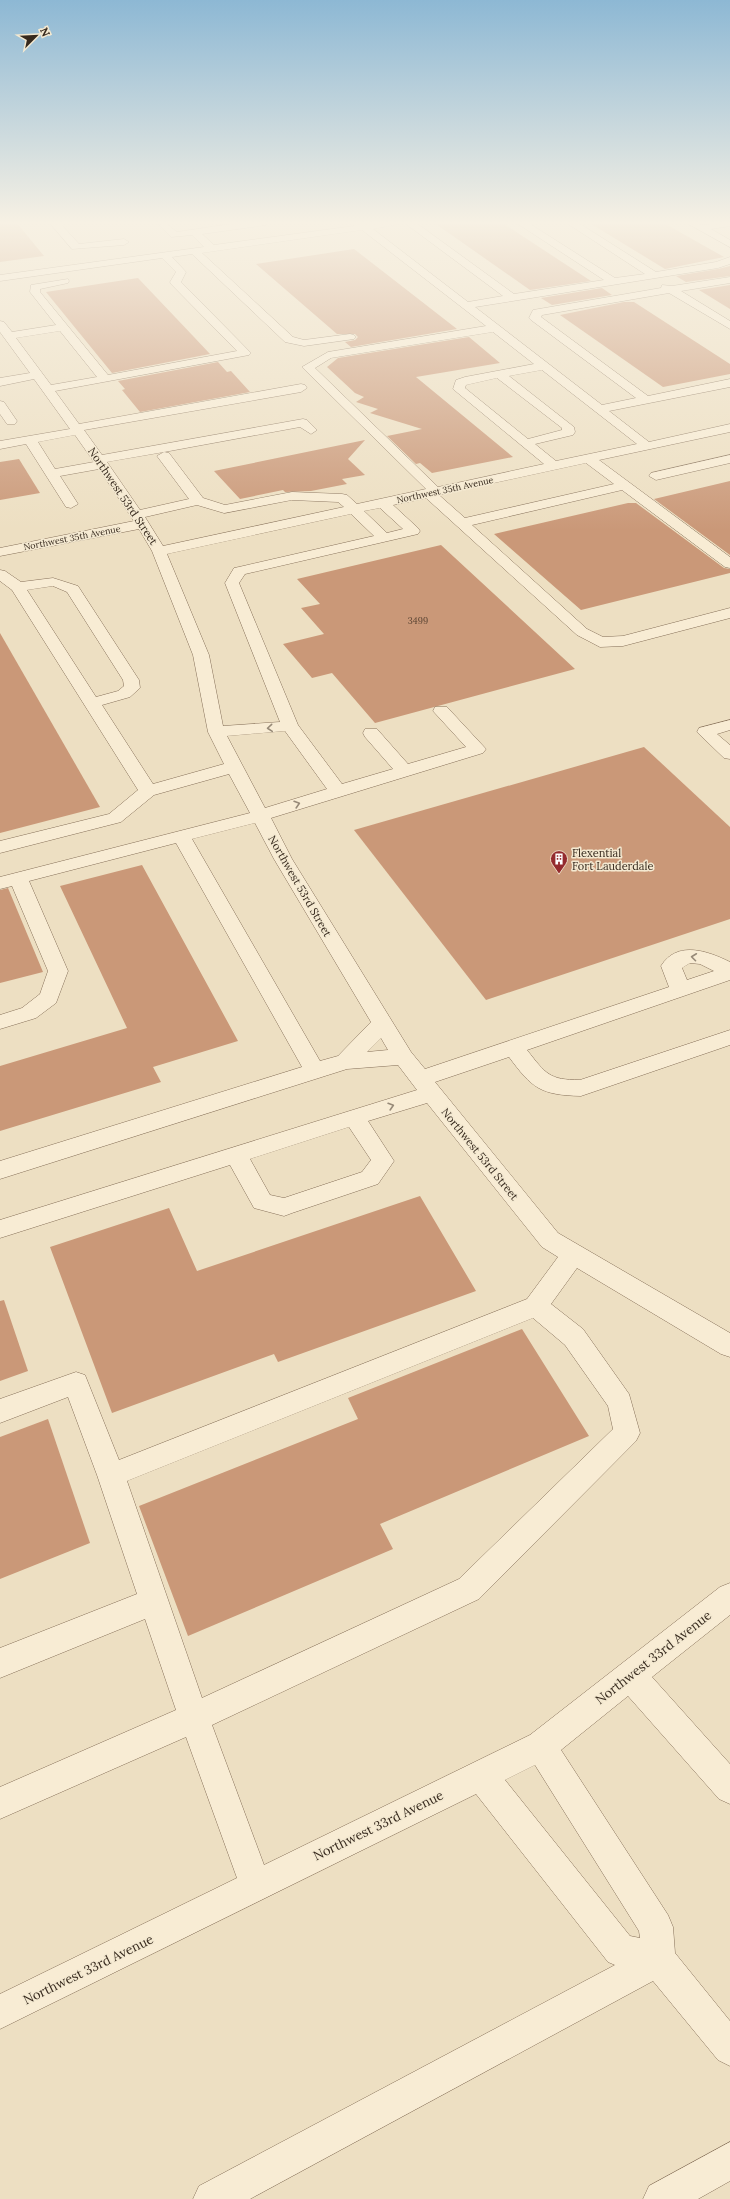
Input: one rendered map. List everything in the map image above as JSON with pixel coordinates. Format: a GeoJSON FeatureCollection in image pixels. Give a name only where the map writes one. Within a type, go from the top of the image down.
{"type":"FeatureCollection","features":[{"type":"Feature","properties":{"kind":"street"},"geometry":{"type":"LineString","coordinates":[[0,382],[43,382],[105,379],[246,354],[217,325]]}},
{"type":"Feature","properties":{"kind":"street"},"geometry":{"type":"LineString","coordinates":[[273,325],[289,340],[304,343],[360,335]]}},
{"type":"Feature","properties":{"kind":"street"},"geometry":{"type":"LineString","coordinates":[[492,325],[647,446]]}},
{"type":"Feature","properties":{"kind":"street"},"geometry":{"type":"LineString","coordinates":[[544,325],[646,400]]}},
{"type":"Feature","properties":{"kind":"street"},"geometry":{"type":"LineString","coordinates":[[2,327],[63,326],[105,379]]}},
{"type":"Feature","properties":{"kind":"street","name":"Northwest 53rd Street"},"geometry":{"type":"LineString","coordinates":[[2,327],[101,462],[140,519],[159,551],[201,655],[216,732],[283,859],[403,1057],[550,1240],[730,1346]]}},
{"type":"Feature","properties":{"kind":"street"},"geometry":{"type":"LineString","coordinates":[[496,328],[328,355],[308,367],[462,523],[582,632],[600,642],[623,641],[730,613]]}},
{"type":"Feature","properties":{"kind":"street"},"geometry":{"type":"LineString","coordinates":[[545,366],[469,380],[460,383],[459,389],[554,466]]}},
{"type":"Feature","properties":{"kind":"street"},"geometry":{"type":"LineString","coordinates":[[500,374],[568,428],[569,432],[563,435],[526,443]]}},
{"type":"Feature","properties":{"kind":"street"},"geometry":{"type":"LineString","coordinates":[[599,409],[730,383]]}},
{"type":"Feature","properties":{"kind":"street"},"geometry":{"type":"LineString","coordinates":[[0,445],[30,440],[77,429],[301,388]]}},
{"type":"Feature","properties":{"kind":"street"},"geometry":{"type":"LineString","coordinates":[[0,406],[11,421]]}},
{"type":"Feature","properties":{"kind":"street"},"geometry":{"type":"LineString","coordinates":[[52,474],[101,462],[303,423],[311,430]]}},
{"type":"Feature","properties":{"kind":"street","name":"Northwest 35th Avenue"},"geometry":{"type":"LineString","coordinates":[[159,551],[730,428]]}},
{"type":"Feature","properties":{"kind":"street"},"geometry":{"type":"LineString","coordinates":[[701,434],[726,452]]}},
{"type":"Feature","properties":{"kind":"street"},"geometry":{"type":"LineString","coordinates":[[30,440],[71,504]]}},
{"type":"Feature","properties":{"kind":"street"},"geometry":{"type":"LineString","coordinates":[[656,476],[726,452]]}},
{"type":"Feature","properties":{"kind":"street"},"geometry":{"type":"LineString","coordinates":[[164,456],[198,501],[224,509],[292,496],[342,498],[385,538]]}},
{"type":"Feature","properties":{"kind":"street"},"geometry":{"type":"LineString","coordinates":[[589,459],[730,564]]}},
{"type":"Feature","properties":{"kind":"street"},"geometry":{"type":"LineString","coordinates":[[462,523],[625,485]]}},
{"type":"Feature","properties":{"kind":"street","name":"Northwest 35th Avenue"},"geometry":{"type":"LineString","coordinates":[[0,552],[140,519],[198,501]]}},
{"type":"Feature","properties":{"kind":"street"},"geometry":{"type":"LineString","coordinates":[[338,791],[290,726],[232,583],[239,571],[413,531],[383,503]]}},
{"type":"Feature","properties":{"kind":"street"},"geometry":{"type":"LineString","coordinates":[[0,574],[18,587],[148,792]]}},
{"type":"Feature","properties":{"kind":"street"},"geometry":{"type":"LineString","coordinates":[[18,587],[52,580],[64,583],[73,589],[131,680],[132,688],[124,694],[92,703]]}},
{"type":"Feature","properties":{"kind":"street"},"geometry":{"type":"LineString","coordinates":[[0,1022],[29,1013],[49,998],[58,971],[9,880],[260,816],[478,749],[442,711]]}},
{"type":"Feature","properties":{"kind":"street"},"geometry":{"type":"LineString","coordinates":[[730,725],[705,732],[730,754]]}},
{"type":"Feature","properties":{"kind":"street"},"geometry":{"type":"LineString","coordinates":[[216,732],[290,726]]}},
{"type":"Feature","properties":{"kind":"street"},"geometry":{"type":"LineString","coordinates":[[371,733],[405,771]]}},
{"type":"Feature","properties":{"kind":"street"},"geometry":{"type":"LineString","coordinates":[[0,847],[115,818],[148,792],[234,767]]}},
{"type":"Feature","properties":{"kind":"street"},"geometry":{"type":"LineString","coordinates":[[181,836],[315,1071]]}},
{"type":"Feature","properties":{"kind":"street"},"geometry":{"type":"LineString","coordinates":[[680,990],[671,966],[680,957],[692,955],[709,960],[730,972]]}},
{"type":"Feature","properties":{"kind":"street"},"geometry":{"type":"LineString","coordinates":[[0,1229],[238,1156],[354,1118],[513,1047],[730,972]]}},
{"type":"Feature","properties":{"kind":"street"},"geometry":{"type":"LineString","coordinates":[[346,1061],[382,1023]]}},
{"type":"Feature","properties":{"kind":"street"},"geometry":{"type":"LineString","coordinates":[[513,1047],[539,1081],[558,1088],[581,1088],[730,1037]]}},
{"type":"Feature","properties":{"kind":"street"},"geometry":{"type":"LineString","coordinates":[[0,1170],[346,1061],[403,1057]]}},
{"type":"Feature","properties":{"kind":"street"},"geometry":{"type":"LineString","coordinates":[[238,1156],[262,1202],[284,1207],[370,1178],[382,1161],[354,1118]]}},
{"type":"Feature","properties":{"kind":"street"},"geometry":{"type":"LineString","coordinates":[[111,1475],[536,1306],[574,1254]]}},
{"type":"Feature","properties":{"kind":"street"},"geometry":{"type":"LineString","coordinates":[[0,1803],[194,1718],[469,1589],[627,1433],[620,1402],[574,1337],[536,1306]]}},
{"type":"Feature","properties":{"kind":"street"},"geometry":{"type":"LineString","coordinates":[[0,1411],[76,1383],[111,1475],[194,1718],[256,1886]]}},
{"type":"Feature","properties":{"kind":"street","name":"Northwest 33rd Avenue"},"geometry":{"type":"LineString","coordinates":[[0,2012],[541,1746],[730,1597]]}},
{"type":"Feature","properties":{"kind":"street"},"geometry":{"type":"LineString","coordinates":[[0,1662],[154,1601]]}},
{"type":"Feature","properties":{"kind":"street"},"geometry":{"type":"LineString","coordinates":[[630,1675],[730,1788]]}},
{"type":"Feature","properties":{"kind":"street"},"geometry":{"type":"LineString","coordinates":[[541,1746],[656,1926],[658,1960],[730,2048]]}},
{"type":"Feature","properties":{"kind":"street"},"geometry":{"type":"LineString","coordinates":[[481,1775],[620,1950],[658,1960]]}},
{"type":"Feature","properties":{"kind":"street"},"geometry":{"type":"LineString","coordinates":[[212,2199],[658,1960]]}},
{"type":"Feature","properties":{"kind":"street"},"geometry":{"type":"LineString","coordinates":[[662,2199],[730,2160]]}},
{"type":"Feature","properties":{"kind":"building"},"geometry":{"type":"Polygon","coordinates":[[[73,325],[182,325],[210,354],[112,373],[73,325]]]}},
{"type":"Feature","properties":{"kind":"building"},"geometry":{"type":"Polygon","coordinates":[[[326,325],[451,325],[457,329],[351,347],[345,342],[355,340],[358,337],[355,334],[337,334],[326,325]]]}},
{"type":"Feature","properties":{"kind":"building"},"geometry":{"type":"Polygon","coordinates":[[[574,325],[669,325],[730,364],[730,374],[663,387],[574,325]]]}},
{"type":"Feature","properties":{"kind":"building"},"geometry":{"type":"Polygon","coordinates":[[[469,337],[500,363],[416,377],[513,457],[432,473],[420,463],[416,464],[387,436],[422,429],[370,413],[378,409],[356,402],[364,397],[355,393],[327,367],[338,358],[469,337]]]}},
{"type":"Feature","properties":{"kind":"building"},"geometry":{"type":"Polygon","coordinates":[[[218,362],[227,372],[231,371],[250,392],[140,412],[122,390],[125,389],[118,381],[218,362]]]}},
{"type":"Feature","properties":{"kind":"building"},"geometry":{"type":"Polygon","coordinates":[[[365,440],[348,459],[365,475],[342,479],[347,484],[311,491],[285,492],[283,490],[240,499],[214,471],[365,440]]]}},
{"type":"Feature","properties":{"kind":"building"},"geometry":{"type":"Polygon","coordinates":[[[19,459],[40,493],[0,500],[0,462],[19,459]]]}},
{"type":"Feature","properties":{"kind":"building"},"geometry":{"type":"Polygon","coordinates":[[[730,481],[730,555],[654,499],[730,481]]]}},
{"type":"Feature","properties":{"kind":"building"},"geometry":{"type":"Polygon","coordinates":[[[628,503],[636,503],[724,568],[730,569],[730,573],[581,610],[494,534],[628,503]]]}},
{"type":"Feature","properties":{"kind":"building"},"geometry":{"type":"Polygon","coordinates":[[[441,545],[575,669],[375,723],[332,673],[312,678],[283,644],[324,634],[301,608],[320,604],[297,579],[441,545]]]}},
{"type":"Feature","properties":{"kind":"building"},"geometry":{"type":"Polygon","coordinates":[[[0,633],[100,807],[0,833],[0,633]]]}},
{"type":"Feature","properties":{"kind":"building","name":"Flexential Fort Lauderdale"},"geometry":{"type":"Polygon","coordinates":[[[644,747],[730,827],[730,919],[486,1000],[354,830],[644,747]]]}},
{"type":"Feature","properties":{"kind":"building"},"geometry":{"type":"Polygon","coordinates":[[[142,865],[238,1041],[153,1067],[161,1082],[0,1131],[0,1066],[127,1028],[60,886],[142,865]]]}},
{"type":"Feature","properties":{"kind":"building"},"geometry":{"type":"Polygon","coordinates":[[[8,888],[43,972],[0,983],[0,890],[8,888]]]}},
{"type":"Feature","properties":{"kind":"building"},"geometry":{"type":"Polygon","coordinates":[[[420,1196],[476,1291],[278,1362],[274,1354],[112,1413],[50,1247],[169,1208],[197,1271],[420,1196]]]}},
{"type":"Feature","properties":{"kind":"building"},"geometry":{"type":"Polygon","coordinates":[[[4,1300],[28,1371],[0,1381],[0,1301],[4,1300]]]}},
{"type":"Feature","properties":{"kind":"building"},"geometry":{"type":"Polygon","coordinates":[[[522,1329],[589,1436],[380,1524],[393,1549],[188,1636],[139,1506],[358,1419],[348,1398],[522,1329]]]}},
{"type":"Feature","properties":{"kind":"building"},"geometry":{"type":"Polygon","coordinates":[[[48,1419],[90,1543],[0,1579],[0,1437],[48,1419]]]}},
{"type":"Feature","properties":{"kind":"place","name":"Flexential Fort Lauderdale"},"geometry":{"type":"Point","coordinates":[559,874]}}]}
